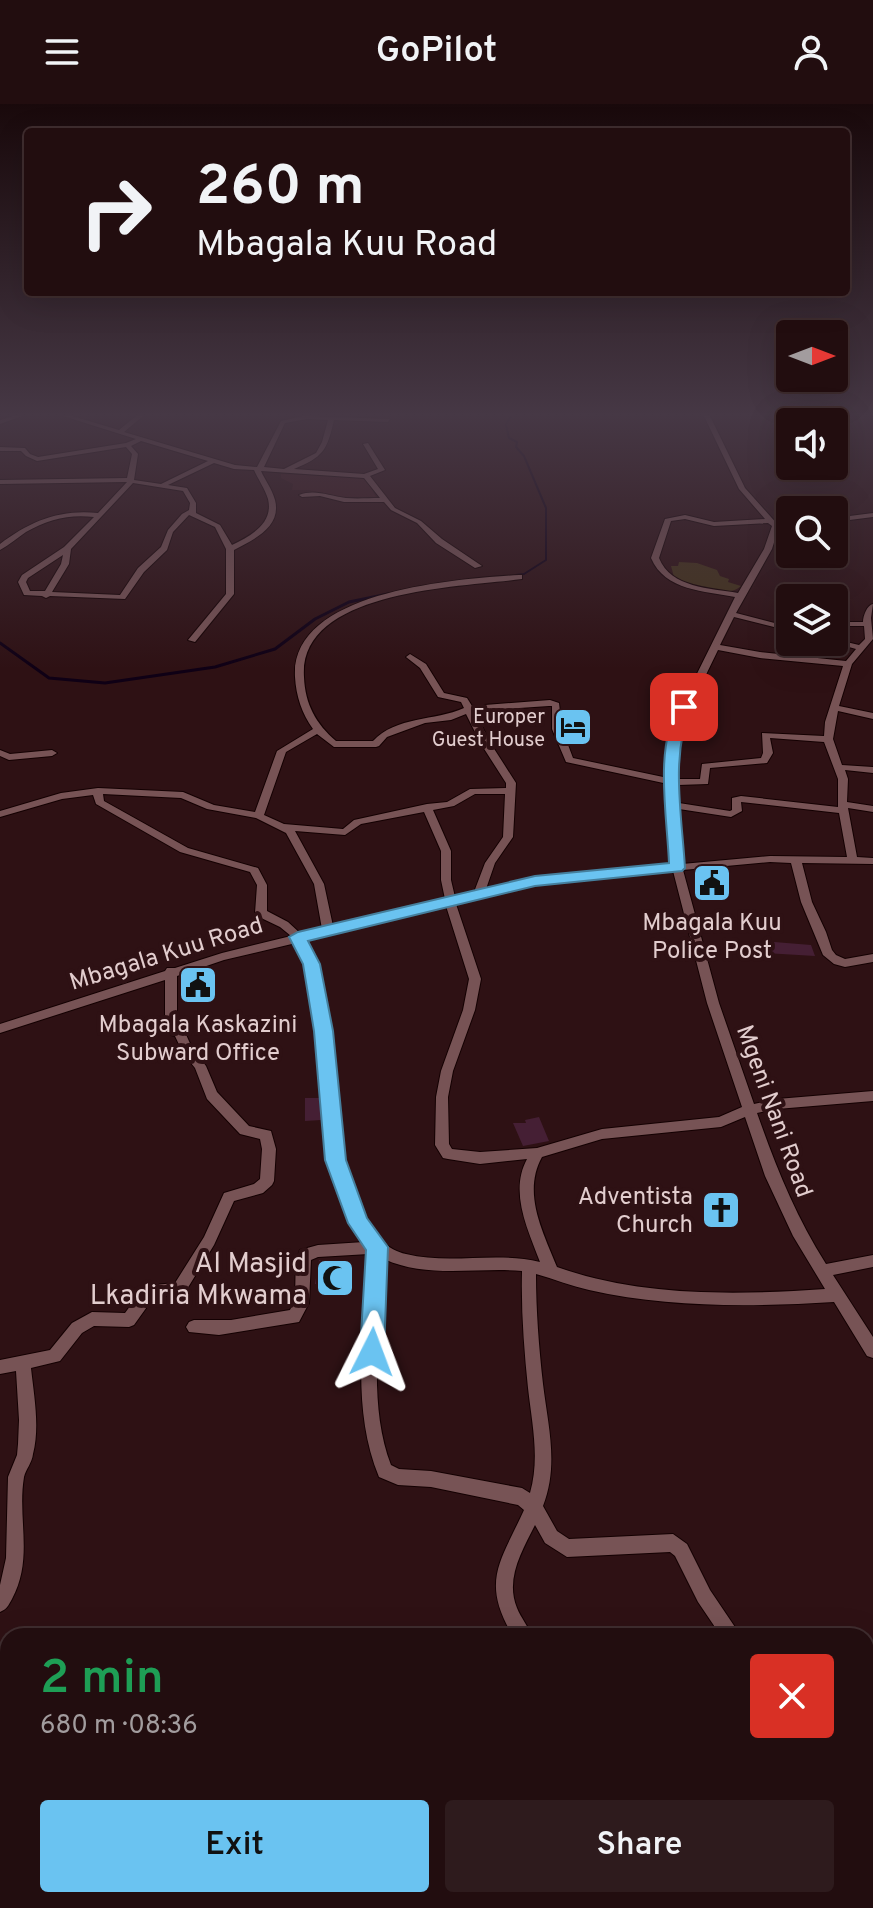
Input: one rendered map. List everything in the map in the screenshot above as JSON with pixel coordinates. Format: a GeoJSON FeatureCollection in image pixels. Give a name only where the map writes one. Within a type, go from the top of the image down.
{"type":"FeatureCollection","features":[{"type":"Feature","properties":{"kind":"street"},"geometry":{"type":"LineString","coordinates":[[113,500],[67,549],[24,579],[27,593],[122,597],[141,570],[166,546],[170,532],[184,515],[193,511]]}},
{"type":"Feature","properties":{"kind":"street"},"geometry":{"type":"LineString","coordinates":[[191,500],[192,514],[218,526],[230,549],[230,594],[192,640]]}},
{"type":"Feature","properties":{"kind":"street"},"geometry":{"type":"LineString","coordinates":[[230,549],[263,532],[273,515],[269,500]]}},
{"type":"Feature","properties":{"kind":"street"},"geometry":{"type":"LineString","coordinates":[[384,500],[478,566]]}},
{"type":"Feature","properties":{"kind":"street"},"geometry":{"type":"LineString","coordinates":[[754,500],[771,523]]}},
{"type":"Feature","properties":{"kind":"street"},"geometry":{"type":"LineString","coordinates":[[0,548],[54,515],[70,512],[99,515]]}},
{"type":"Feature","properties":{"kind":"street"},"geometry":{"type":"LineString","coordinates":[[848,518],[873,515]]}},
{"type":"Feature","properties":{"kind":"street"},"geometry":{"type":"LineString","coordinates":[[740,596],[688,585],[664,573],[655,558],[668,519],[685,517],[714,524],[776,523]]}},
{"type":"Feature","properties":{"kind":"street","name":"Mgeni Nani Road"},"geometry":{"type":"LineString","coordinates":[[771,523],[768,549],[730,614],[678,722],[672,758],[677,868],[709,988],[772,1176],[800,1236],[873,1351]]}},
{"type":"Feature","properties":{"kind":"street"},"geometry":{"type":"LineString","coordinates":[[46,596],[65,564],[67,549]]}},
{"type":"Feature","properties":{"kind":"street"},"geometry":{"type":"LineString","coordinates":[[519,577],[475,580],[426,590],[368,604],[324,623],[301,652],[298,668],[306,712],[317,730],[338,746],[374,744],[384,735],[423,720],[451,717],[469,709],[553,703],[567,759],[624,774],[674,782],[705,782],[705,766],[764,761],[768,753],[765,735],[828,739]]}},
{"type":"Feature","properties":{"kind":"street"},"geometry":{"type":"LineString","coordinates":[[853,862],[842,807],[843,779],[828,739],[848,664],[869,639],[867,624],[873,606]]}},
{"type":"Feature","properties":{"kind":"street"},"geometry":{"type":"LineString","coordinates":[[730,614],[776,627]]}},
{"type":"Feature","properties":{"kind":"street"},"geometry":{"type":"LineString","coordinates":[[848,624],[867,624]]}},
{"type":"Feature","properties":{"kind":"street"},"geometry":{"type":"LineString","coordinates":[[848,645],[861,648]]}},
{"type":"Feature","properties":{"kind":"street"},"geometry":{"type":"LineString","coordinates":[[716,647],[848,664]]}},
{"type":"Feature","properties":{"kind":"street"},"geometry":{"type":"LineString","coordinates":[[410,657],[423,666],[441,695],[463,699],[486,744],[511,779],[508,837],[490,863],[479,894]]}},
{"type":"Feature","properties":{"kind":"street"},"geometry":{"type":"LineString","coordinates":[[834,708],[873,716]]}},
{"type":"Feature","properties":{"kind":"street"},"geometry":{"type":"LineString","coordinates":[[259,816],[282,751],[317,730]]}},
{"type":"Feature","properties":{"kind":"street"},"geometry":{"type":"LineString","coordinates":[[0,753],[9,757],[52,753]]}},
{"type":"Feature","properties":{"kind":"street"},"geometry":{"type":"LineString","coordinates":[[837,767],[873,770]]}},
{"type":"Feature","properties":{"kind":"street"},"geometry":{"type":"LineString","coordinates":[[0,814],[61,796],[98,791],[183,795],[211,807],[259,816],[284,827],[345,832],[358,822],[450,804],[473,791],[511,791]]}},
{"type":"Feature","properties":{"kind":"street"},"geometry":{"type":"LineString","coordinates":[[98,791],[99,802],[121,813],[135,825],[198,856],[254,870],[262,885],[261,913],[281,920],[298,937],[312,964],[324,1031],[335,1160],[358,1223],[377,1247],[401,1259],[529,1265],[595,1285],[707,1300],[837,1295]]}},
{"type":"Feature","properties":{"kind":"street"},"geometry":{"type":"LineString","coordinates":[[676,805],[731,814],[737,812],[735,801],[741,799],[873,809]]}},
{"type":"Feature","properties":{"kind":"street"},"geometry":{"type":"LineString","coordinates":[[427,807],[446,851],[446,880],[457,934],[475,979],[442,1097],[444,1150],[448,1154],[465,1157],[537,1153],[602,1134],[721,1122],[748,1110],[777,1104],[873,1096]]}},
{"type":"Feature","properties":{"kind":"street"},"geometry":{"type":"LineString","coordinates":[[284,827],[312,868],[324,901],[328,929]]}},
{"type":"Feature","properties":{"kind":"street"},"geometry":{"type":"LineString","coordinates":[[796,860],[805,897],[821,934],[820,942],[828,955],[851,963],[873,958]]}},
{"type":"Feature","properties":{"kind":"street","name":"Mbagala Kuu Road"},"geometry":{"type":"LineString","coordinates":[[0,1029],[171,971],[328,929],[535,881],[718,862],[873,861]]}},
{"type":"Feature","properties":{"kind":"street"},"geometry":{"type":"LineString","coordinates":[[0,1367],[54,1356],[77,1328],[92,1319],[129,1320],[150,1291],[181,1288],[209,1241],[229,1197],[258,1189],[267,1181],[269,1149],[266,1135],[242,1128],[212,1095],[200,1066],[187,1050],[180,1033],[171,1031],[171,971]]}},
{"type":"Feature","properties":{"kind":"street"},"geometry":{"type":"LineString","coordinates":[[537,1153],[526,1173],[528,1205],[551,1272]]}},
{"type":"Feature","properties":{"kind":"street"},"geometry":{"type":"LineString","coordinates":[[194,1327],[217,1331],[248,1322],[294,1317],[303,1305],[301,1264],[305,1255],[318,1251],[377,1247]]}},
{"type":"Feature","properties":{"kind":"street"},"geometry":{"type":"LineString","coordinates":[[377,1247],[370,1391],[383,1469],[398,1477],[431,1479],[522,1497],[535,1508],[551,1537],[567,1548],[673,1543],[681,1550],[704,1596],[726,1628]]}},
{"type":"Feature","properties":{"kind":"street"},"geometry":{"type":"LineString","coordinates":[[823,1271],[873,1261]]}},
{"type":"Feature","properties":{"kind":"street"},"geometry":{"type":"LineString","coordinates":[[518,1628],[503,1603],[503,1582],[508,1562],[535,1508],[544,1470],[531,1340],[529,1265]]}},
{"type":"Feature","properties":{"kind":"street"},"geometry":{"type":"LineString","coordinates":[[0,1603],[11,1580],[16,1559],[16,1478],[25,1453],[27,1433],[23,1362]]}},
{"type":"Feature","properties":{"kind":"shaded area"},"geometry":{"type":"Polygon","coordinates":[[[679,562],[697,563],[717,570],[720,576],[729,579],[728,582],[741,586],[726,592],[690,584],[674,577],[671,566],[678,566],[679,562]]]}},
{"type":"Feature","properties":{"kind":"building"},"geometry":{"type":"Polygon","coordinates":[[[762,941],[811,945],[815,956],[765,953],[762,941]]]}},
{"type":"Feature","properties":{"kind":"building"},"geometry":{"type":"Polygon","coordinates":[[[305,1098],[319,1098],[321,1120],[305,1121],[305,1098]]]}},
{"type":"Feature","properties":{"kind":"building"},"geometry":{"type":"Polygon","coordinates":[[[539,1117],[549,1141],[523,1146],[513,1123],[526,1123],[525,1120],[539,1117]]]}},
{"type":"Feature","properties":{"kind":"building","name":"Al Masjid Lkadiria Mkwama"},"geometry":{"type":"Polygon","coordinates":[[[319,1260],[351,1261],[347,1286],[315,1284],[319,1260]]]}},
{"type":"Feature","properties":{"kind":"waterway"},"geometry":{"type":"LineString","coordinates":[[516,575],[524,574],[546,560],[546,508],[543,500]]}},
{"type":"Feature","properties":{"kind":"waterway"},"geometry":{"type":"LineString","coordinates":[[0,643],[49,678],[105,683],[215,667],[275,649],[315,619],[349,602],[388,594]]}},
{"type":"Feature","properties":{"kind":"place","name":"Europer Guest House"},"geometry":{"type":"Point","coordinates":[573,727]}},
{"type":"Feature","properties":{"kind":"place","name":"Mbagala Kuu Police Post"},"geometry":{"type":"Point","coordinates":[712,883]}},
{"type":"Feature","properties":{"kind":"place","name":"Mbagala Kaskazini Subward Office"},"geometry":{"type":"Point","coordinates":[198,985]}},
{"type":"Feature","properties":{"kind":"place","name":"Adventista Church"},"geometry":{"type":"Point","coordinates":[721,1210]}},
{"type":"Feature","properties":{"kind":"place","name":"Al Masjid Lkadiria Mkwama"},"geometry":{"type":"Point","coordinates":[335,1278]}},
{"type":"Feature","properties":{"kind":"route"},"geometry":{"type":"LineString","coordinates":[[372,1352],[377,1247],[358,1223],[335,1160],[324,1031],[312,964],[298,937],[535,881],[677,868],[672,758],[678,722],[684,707]]}}]}
